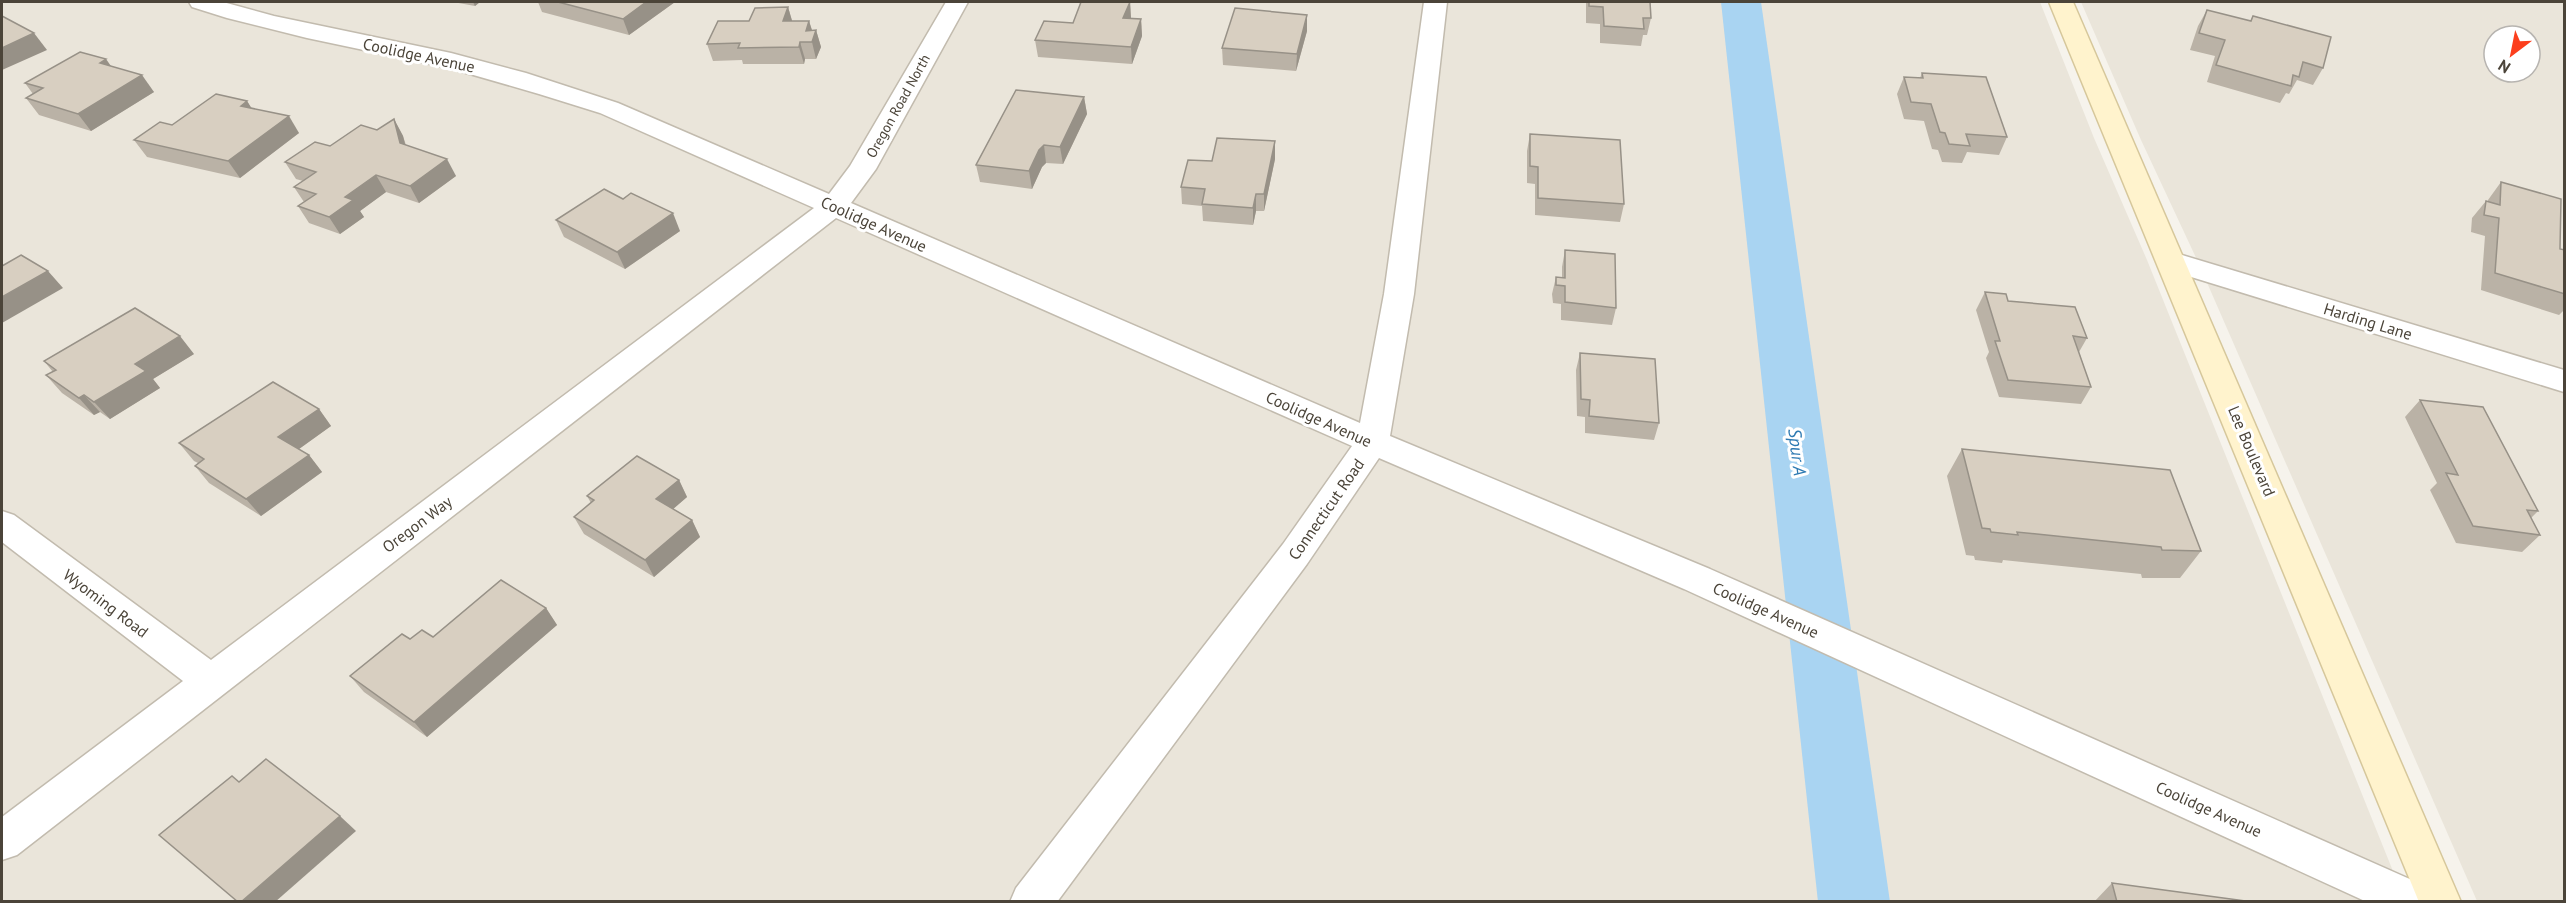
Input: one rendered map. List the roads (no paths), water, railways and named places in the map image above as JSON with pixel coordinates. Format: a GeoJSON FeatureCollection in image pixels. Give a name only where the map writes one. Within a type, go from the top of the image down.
{"type":"FeatureCollection","features":[{"type":"Feature","properties":{"kind":"main road","name":"Lee Boulevard"},"geometry":{"type":"LineString","coordinates":[[2061,2],[2440,902]]}},
{"type":"Feature","properties":{"kind":"street","name":"Coolidge Avenue"},"geometry":{"type":"LineString","coordinates":[[200,2],[236,14],[298,29],[486,70],[609,108],[1373,442],[1697,579],[2415,902]]}},
{"type":"Feature","properties":{"kind":"street","name":"Oregon Road North"},"geometry":{"type":"LineString","coordinates":[[833,207],[862,170],[957,2]]}},
{"type":"Feature","properties":{"kind":"street","name":"Connecticut Road"},"geometry":{"type":"LineString","coordinates":[[1031,902],[1295,554],[1373,442],[1399,294],[1436,2]]}},
{"type":"Feature","properties":{"kind":"street","name":"Oregon Way"},"geometry":{"type":"LineString","coordinates":[[2,841],[833,207]]}},
{"type":"Feature","properties":{"kind":"street","name":"Harding Lane"},"geometry":{"type":"LineString","coordinates":[[2172,261],[2565,381]]}},
{"type":"Feature","properties":{"kind":"street","name":"Wyoming Road"},"geometry":{"type":"LineString","coordinates":[[2,524],[211,681]]}},
{"type":"Feature","properties":{"kind":"waterway","name":"Spur A"},"geometry":{"type":"LineString","coordinates":[[1741,2],[1854,902]]}}]}
